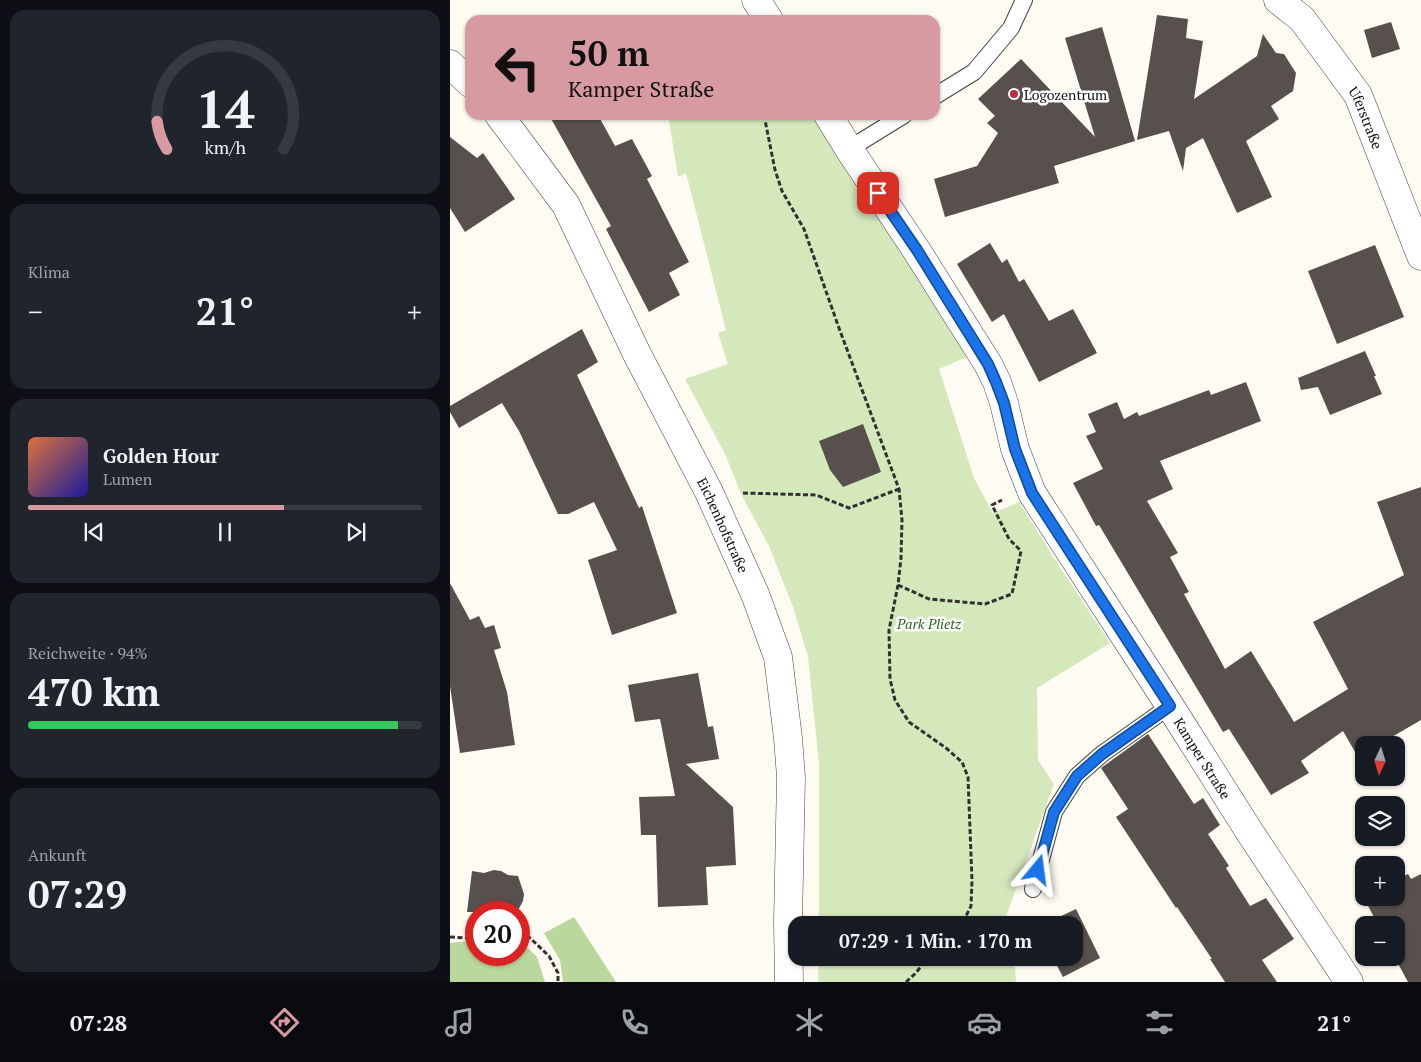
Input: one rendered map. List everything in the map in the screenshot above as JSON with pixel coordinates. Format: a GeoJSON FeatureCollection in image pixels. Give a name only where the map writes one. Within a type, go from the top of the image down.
{"type":"FeatureCollection","features":[{"type":"Feature","properties":{"kind":"street"},"geometry":{"type":"LineString","coordinates":[[756,0],[766,15]]}},
{"type":"Feature","properties":{"kind":"street","name":"Uferstraße"},"geometry":{"type":"LineString","coordinates":[[1278,0],[1302,19],[1358,95],[1421,256]]}},
{"type":"Feature","properties":{"kind":"street"},"geometry":{"type":"LineString","coordinates":[[450,64],[465,78]]}},
{"type":"Feature","properties":{"kind":"street","name":"Eichenhofstraße"},"geometry":{"type":"LineString","coordinates":[[503,120],[566,205],[638,354],[710,492],[727,535],[755,594],[778,657],[792,777],[788,913],[789,982]]}},
{"type":"Feature","properties":{"kind":"street","name":"Kamper Straße"},"geometry":{"type":"LineString","coordinates":[[831,120],[849,150],[917,250],[988,364],[1004,403],[1015,449],[1032,493],[1249,831],[1349,982]]}},
{"type":"Feature","properties":{"kind":"lane"},"geometry":{"type":"LineString","coordinates":[[940,93],[974,72],[1012,28],[1024,0]]}},
{"type":"Feature","properties":{"kind":"lane"},"geometry":{"type":"LineString","coordinates":[[849,150],[896,120]]}},
{"type":"Feature","properties":{"kind":"lane"},"geometry":{"type":"LineString","coordinates":[[1033,889],[1054,812],[1077,776],[1102,754],[1170,706]]}},
{"type":"Feature","properties":{"kind":"path"},"geometry":{"type":"LineString","coordinates":[[765,120],[774,170],[782,191],[804,229],[899,489],[902,520],[901,558],[889,630],[890,679],[895,700],[909,722],[946,748],[962,762],[968,777],[972,881],[971,906],[966,916]]}},
{"type":"Feature","properties":{"kind":"path"},"geometry":{"type":"LineString","coordinates":[[898,584],[929,599],[985,604],[1012,594],[1021,551],[1010,539],[992,505],[1029,485]]}},
{"type":"Feature","properties":{"kind":"path"},"geometry":{"type":"LineString","coordinates":[[745,493],[816,495],[849,508],[899,489]]}},
{"type":"Feature","properties":{"kind":"path"},"geometry":{"type":"LineString","coordinates":[[450,937],[465,938]]}},
{"type":"Feature","properties":{"kind":"path"},"geometry":{"type":"LineString","coordinates":[[530,938],[548,956],[558,973],[558,982]]}},
{"type":"Feature","properties":{"kind":"path"},"geometry":{"type":"LineString","coordinates":[[906,982],[921,966]]}},
{"type":"Feature","properties":{"kind":"green space","name":"Park Plietz"},"geometry":{"type":"Polygon","coordinates":[[[669,120],[818,120],[841,161],[969,356],[939,369],[974,478],[993,513],[1019,502],[1110,643],[1037,688],[1038,760],[1054,784],[1006,916],[819,916],[819,764],[808,657],[793,607],[769,546],[742,496],[725,454],[685,379],[728,364],[718,333],[726,330],[686,173],[678,177],[669,120]]]}},
{"type":"Feature","properties":{"kind":"green space"},"geometry":{"type":"Polygon","coordinates":[[[574,917],[616,982],[563,982],[560,960],[544,933],[574,917]]]}},
{"type":"Feature","properties":{"kind":"green space"},"geometry":{"type":"Polygon","coordinates":[[[465,941],[465,966],[530,966],[530,950],[537,957],[545,982],[450,982],[450,943],[465,941]]]}},
{"type":"Feature","properties":{"kind":"green space"},"geometry":{"type":"Polygon","coordinates":[[[819,966],[1015,966],[1016,982],[818,982],[819,966]]]}},
{"type":"Feature","properties":{"kind":"building"},"geometry":{"type":"Polygon","coordinates":[[[1157,15],[1188,19],[1186,38],[1203,41],[1194,99],[1257,56],[1263,34],[1276,53],[1284,54],[1296,73],[1293,91],[1271,106],[1279,119],[1246,141],[1272,197],[1237,213],[1203,138],[1186,148],[1183,171],[1169,131],[1137,140],[1157,15]]]}},
{"type":"Feature","properties":{"kind":"building"},"geometry":{"type":"Polygon","coordinates":[[[1391,22],[1400,49],[1372,58],[1364,30],[1391,22]]]}},
{"type":"Feature","properties":{"kind":"building"},"geometry":{"type":"Polygon","coordinates":[[[1102,27],[1135,141],[1054,166],[1059,183],[945,217],[934,179],[977,166],[998,133],[987,123],[995,116],[978,99],[1021,59],[1095,137],[1065,38],[1102,27]]]}},
{"type":"Feature","properties":{"kind":"building"},"geometry":{"type":"Polygon","coordinates":[[[552,120],[601,120],[615,146],[632,139],[652,176],[647,179],[689,262],[669,273],[680,295],[649,312],[606,229],[611,226],[552,120]]]}},
{"type":"Feature","properties":{"kind":"building"},"geometry":{"type":"Polygon","coordinates":[[[450,137],[477,158],[483,153],[515,199],[465,232],[450,208],[450,137]]]}},
{"type":"Feature","properties":{"kind":"building"},"geometry":{"type":"Polygon","coordinates":[[[990,243],[1002,263],[1007,259],[1019,282],[1024,279],[1049,321],[1073,309],[1097,353],[1039,382],[1004,314],[992,322],[957,264],[990,243]]]}},
{"type":"Feature","properties":{"kind":"building"},"geometry":{"type":"Polygon","coordinates":[[[1375,245],[1404,317],[1337,344],[1308,271],[1375,245]]]}},
{"type":"Feature","properties":{"kind":"building"},"geometry":{"type":"Polygon","coordinates":[[[582,329],[598,362],[577,375],[639,508],[642,506],[677,613],[612,635],[588,560],[617,550],[594,502],[568,514],[558,514],[519,431],[502,403],[459,428],[450,412],[450,406],[582,329]]]}},
{"type":"Feature","properties":{"kind":"building"},"geometry":{"type":"Polygon","coordinates":[[[1365,351],[1382,394],[1330,415],[1318,387],[1301,390],[1298,378],[1365,351]]]}},
{"type":"Feature","properties":{"kind":"building"},"geometry":{"type":"Polygon","coordinates":[[[1246,382],[1261,421],[1160,461],[1173,489],[1147,501],[1178,553],[1170,557],[1189,592],[1184,594],[1225,669],[1251,651],[1294,722],[1348,689],[1313,622],[1404,575],[1377,502],[1421,487],[1421,720],[1393,736],[1355,736],[1355,752],[1343,731],[1301,761],[1309,773],[1271,795],[1229,729],[1223,732],[1099,525],[1096,526],[1073,483],[1103,469],[1086,436],[1096,432],[1088,414],[1117,402],[1124,419],[1137,412],[1139,416],[1209,390],[1211,395],[1246,382]]]}},
{"type":"Feature","properties":{"kind":"building"},"geometry":{"type":"Polygon","coordinates":[[[863,424],[881,472],[843,487],[830,470],[819,441],[863,424]]]}},
{"type":"Feature","properties":{"kind":"building"},"geometry":{"type":"Polygon","coordinates":[[[450,583],[470,620],[479,616],[485,628],[494,625],[501,648],[494,650],[507,692],[515,745],[460,753],[450,686],[450,583]]]}},
{"type":"Feature","properties":{"kind":"building"},"geometry":{"type":"Polygon","coordinates":[[[698,673],[708,727],[713,726],[719,759],[686,764],[733,807],[736,865],[706,867],[708,905],[658,907],[656,835],[641,835],[639,797],[675,796],[660,719],[635,722],[628,685],[698,673]]]}},
{"type":"Feature","properties":{"kind":"building"},"geometry":{"type":"Polygon","coordinates":[[[1148,734],[1194,804],[1203,798],[1220,825],[1208,834],[1229,866],[1226,868],[1250,906],[1266,898],[1294,939],[1262,960],[1277,982],[1225,982],[1210,959],[1212,959],[1116,817],[1128,809],[1101,768],[1148,734]]]}},
{"type":"Feature","properties":{"kind":"building"},"geometry":{"type":"Polygon","coordinates":[[[494,870],[518,876],[524,894],[523,901],[468,901],[472,871],[484,873],[494,870]]]}},
{"type":"Feature","properties":{"kind":"building"},"geometry":{"type":"Polygon","coordinates":[[[1408,874],[1411,879],[1421,874],[1421,982],[1408,982],[1399,966],[1405,966],[1405,916],[1373,916],[1368,906],[1405,906],[1405,876],[1408,874]]]}},
{"type":"Feature","properties":{"kind":"building"},"geometry":{"type":"Polygon","coordinates":[[[1076,909],[1079,916],[1061,916],[1076,909]]]}},
{"type":"Feature","properties":{"kind":"building"},"geometry":{"type":"Polygon","coordinates":[[[1083,923],[1100,958],[1063,977],[1057,966],[1083,966],[1083,923]]]}},
{"type":"Feature","properties":{"kind":"place","name":"Logozentrum"},"geometry":{"type":"Point","coordinates":[1014,94]}},
{"type":"Feature","properties":{"kind":"route"},"geometry":{"type":"LineString","coordinates":[[878,193],[917,250],[988,364],[1004,403],[1015,449],[1032,493],[1170,706],[1102,754],[1077,776],[1054,812],[1038,870]]}}]}
